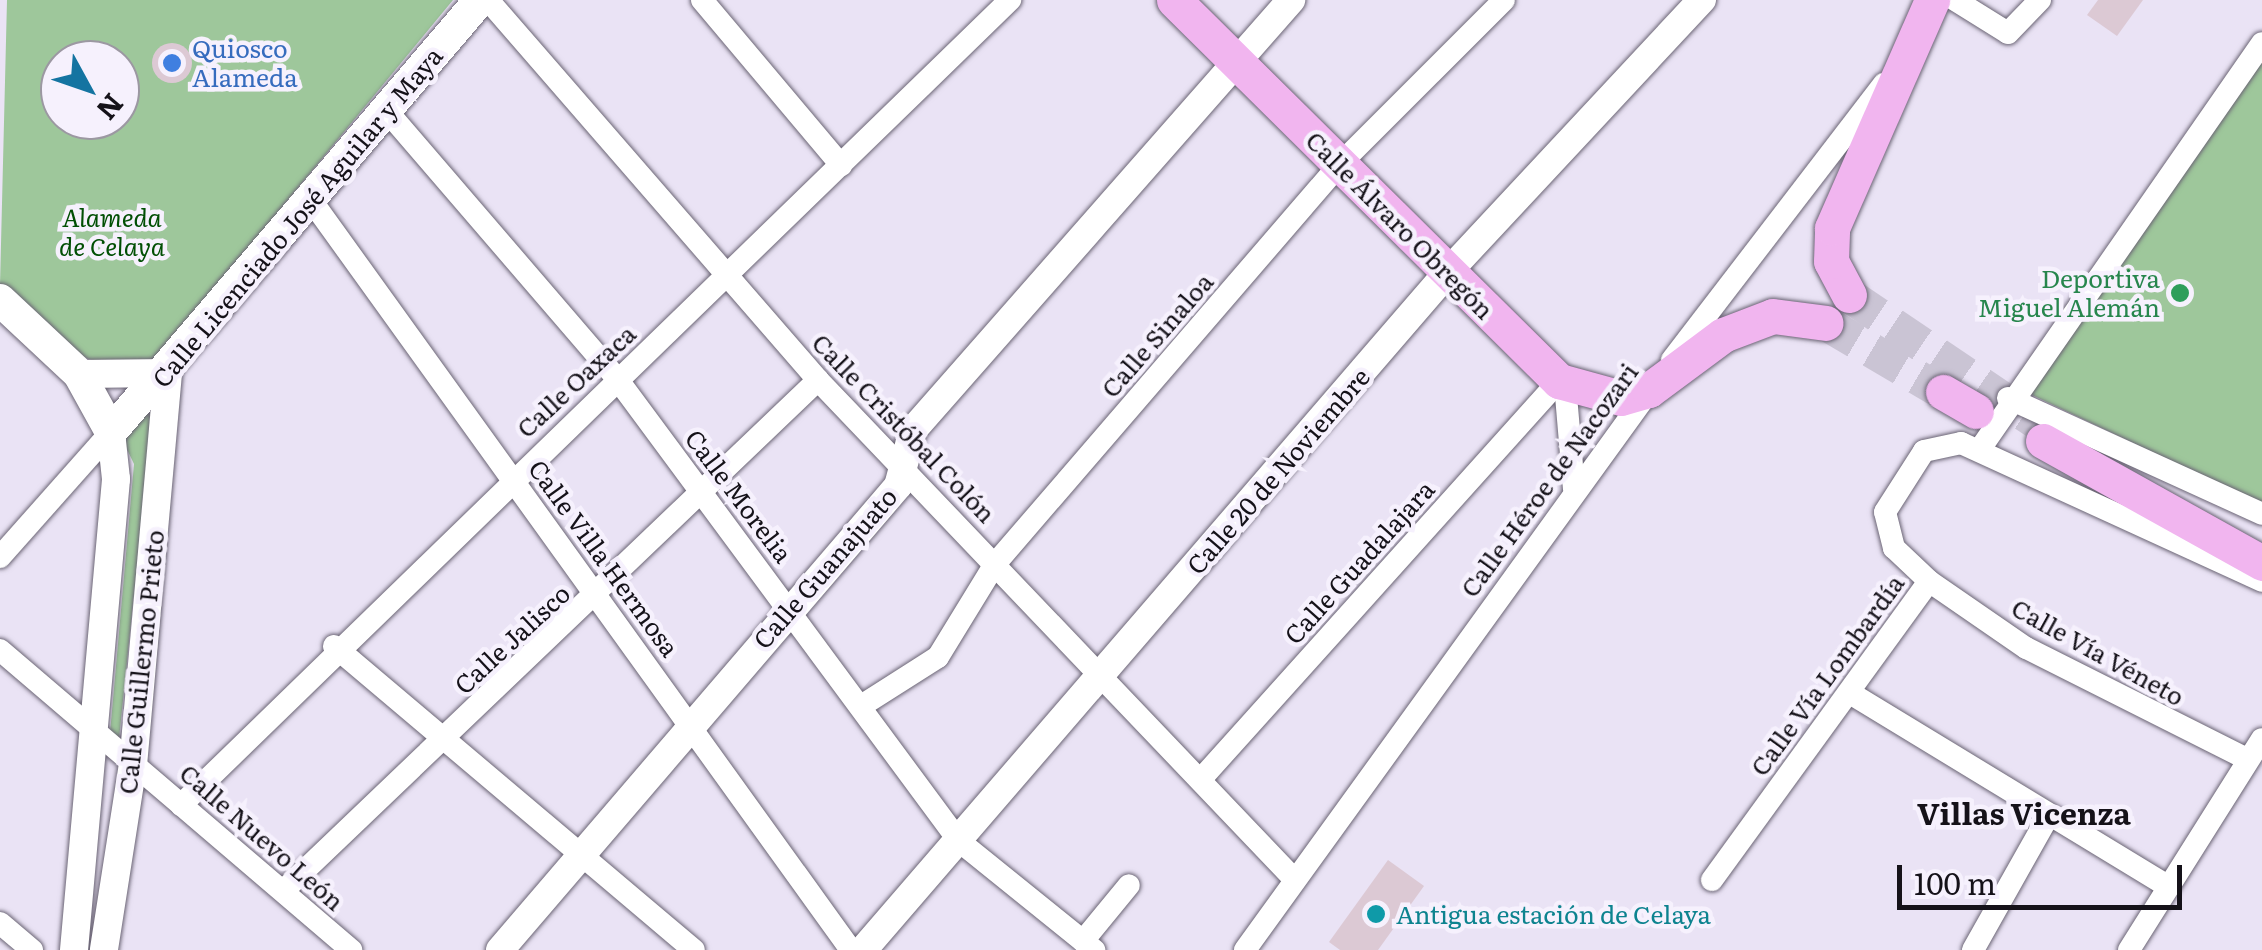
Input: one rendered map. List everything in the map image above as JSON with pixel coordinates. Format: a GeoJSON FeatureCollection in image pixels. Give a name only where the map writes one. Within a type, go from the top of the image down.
{"type":"FeatureCollection","features":[{"type":"Feature","properties":{"kind":"main road","name":"Calle Licenciado José Aguilar y Maya"},"geometry":{"type":"LineString","coordinates":[[111,432],[168,373],[480,0]]}},
{"type":"Feature","properties":{"kind":"main road","name":"Calle Álvaro Obregón"},"geometry":{"type":"LineString","coordinates":[[1174,0],[1447,273],[1562,382]]}},
{"type":"Feature","properties":{"kind":"main road"},"geometry":{"type":"LineString","coordinates":[[1849,296],[1831,262],[1832,228],[1932,0]]}},
{"type":"Feature","properties":{"kind":"main road"},"geometry":{"type":"LineString","coordinates":[[0,300],[78,374],[111,432]]}},
{"type":"Feature","properties":{"kind":"main road"},"geometry":{"type":"LineString","coordinates":[[1562,382],[1595,398],[1650,390],[1722,335],[1774,316],[1826,323]]}},
{"type":"Feature","properties":{"kind":"main road"},"geometry":{"type":"LineString","coordinates":[[1943,392],[1992,404]]}},
{"type":"Feature","properties":{"kind":"main road"},"geometry":{"type":"LineString","coordinates":[[2262,537],[2046,435],[2262,562]]}},
{"type":"Feature","properties":{"kind":"street","name":"Calle Cristóbal Colón"},"geometry":{"type":"LineString","coordinates":[[488,0],[818,380],[1295,880]]}},
{"type":"Feature","properties":{"kind":"street","name":"Calle Oaxaca"},"geometry":{"type":"LineString","coordinates":[[181,805],[334,646],[618,380],[1010,0]]}},
{"type":"Feature","properties":{"kind":"street","name":"Calle Guanajuato"},"geometry":{"type":"LineString","coordinates":[[500,950],[905,471],[913,430],[1233,58],[1291,0]]}},
{"type":"Feature","properties":{"kind":"street","name":"Calle Sinaloa"},"geometry":{"type":"LineString","coordinates":[[861,706],[938,656],[996,564],[1340,166],[1504,0]]}},
{"type":"Feature","properties":{"kind":"street","name":"Calle 20 de Noviembre"},"geometry":{"type":"LineString","coordinates":[[862,950],[1447,273],[1702,0]]}},
{"type":"Feature","properties":{"kind":"street"},"geometry":{"type":"LineString","coordinates":[[1955,0],[2008,32],[2040,0]]}},
{"type":"Feature","properties":{"kind":"street"},"geometry":{"type":"LineString","coordinates":[[715,5],[841,165]]}},
{"type":"Feature","properties":{"kind":"street"},"geometry":{"type":"LineString","coordinates":[[2262,44],[1992,404],[1980,449],[2262,581]]}},
{"type":"Feature","properties":{"kind":"street","name":"Calle Héroe de Nacozari"},"geometry":{"type":"LineString","coordinates":[[1244,950],[1574,489],[1909,52]]}},
{"type":"Feature","properties":{"kind":"street","name":"Calle Morelia"},"geometry":{"type":"LineString","coordinates":[[386,110],[618,380],[959,841],[1088,946]]}},
{"type":"Feature","properties":{"kind":"street","name":"Calle Villa Hermosa"},"geometry":{"type":"LineString","coordinates":[[311,200],[851,950]]}},
{"type":"Feature","properties":{"kind":"street"},"geometry":{"type":"LineString","coordinates":[[78,374],[168,373]]}},
{"type":"Feature","properties":{"kind":"street","name":"Calle Guillermo Prieto"},"geometry":{"type":"LineString","coordinates":[[104,950],[133,764],[168,373]]}},
{"type":"Feature","properties":{"kind":"street","name":"Calle Jalisco"},"geometry":{"type":"LineString","coordinates":[[283,892],[704,495],[818,380]]}},
{"type":"Feature","properties":{"kind":"street"},"geometry":{"type":"LineString","coordinates":[[1562,382],[1574,489]]}},
{"type":"Feature","properties":{"kind":"street","name":"Calle Guadalajara"},"geometry":{"type":"LineString","coordinates":[[1201,779],[1562,382]]}},
{"type":"Feature","properties":{"kind":"street"},"geometry":{"type":"LineString","coordinates":[[1992,404],[2262,514]]}},
{"type":"Feature","properties":{"kind":"street"},"geometry":{"type":"LineString","coordinates":[[0,557],[111,432]]}},
{"type":"Feature","properties":{"kind":"street","name":"Calle Guillermo Prieto"},"geometry":{"type":"LineString","coordinates":[[74,950],[98,734],[116,479],[111,432]]}},
{"type":"Feature","properties":{"kind":"street","name":"Calle Vía Lombardía"},"geometry":{"type":"LineString","coordinates":[[1712,880],[1929,581],[1894,548],[1884,512],[1924,452],[1939,443],[1980,449]]}},
{"type":"Feature","properties":{"kind":"street","name":"Calle Vía Véneto"},"geometry":{"type":"LineString","coordinates":[[1929,581],[2026,648],[2246,759]]}},
{"type":"Feature","properties":{"kind":"street"},"geometry":{"type":"LineString","coordinates":[[334,646],[443,742],[694,950]]}},
{"type":"Feature","properties":{"kind":"street","name":"Calle Nuevo León"},"geometry":{"type":"LineString","coordinates":[[0,650],[351,950]]}},
{"type":"Feature","properties":{"kind":"street"},"geometry":{"type":"LineString","coordinates":[[1850,693],[2166,886]]}},
{"type":"Feature","properties":{"kind":"street"},"geometry":{"type":"LineString","coordinates":[[2129,950],[2262,738]]}},
{"type":"Feature","properties":{"kind":"street"},"geometry":{"type":"LineString","coordinates":[[1973,950],[2050,815]]}},
{"type":"Feature","properties":{"kind":"street"},"geometry":{"type":"LineString","coordinates":[[1088,946],[1129,886]]}},
{"type":"Feature","properties":{"kind":"street"},"geometry":{"type":"LineString","coordinates":[[0,923],[32,950]]}},
{"type":"Feature","properties":{"kind":"green space","name":"Alameda de Celaya"},"geometry":{"type":"Polygon","coordinates":[[[7,0],[453,0],[155,361],[119,371],[84,357],[0,285],[7,0]]]}},
{"type":"Feature","properties":{"kind":"green space","name":"Deportiva Miguel Alemán"},"geometry":{"type":"Polygon","coordinates":[[[2262,61],[2262,504],[2028,393],[2262,61]]]}},
{"type":"Feature","properties":{"kind":"green space"},"geometry":{"type":"Polygon","coordinates":[[[154,400],[119,739],[110,733],[134,464],[123,441],[154,400]]]}},
{"type":"Feature","properties":{"kind":"building"},"geometry":{"type":"Polygon","coordinates":[[[2098,0],[2143,0],[2117,36],[2087,15],[2098,0]]]}},
{"type":"Feature","properties":{"kind":"building","name":"Quiosco Alameda"},"geometry":{"type":"Polygon","coordinates":[[[172,43],[186,49],[192,63],[186,77],[172,83],[158,77],[152,63],[158,49],[172,43]]]}},
{"type":"Feature","properties":{"kind":"building","name":"Antigua estación de Celaya"},"geometry":{"type":"Polygon","coordinates":[[[1388,860],[1424,886],[1378,950],[1340,950],[1329,942],[1388,860]]]}},
{"type":"Feature","properties":{"kind":"tunnel"},"geometry":{"type":"LineString","coordinates":[[1849,295],[2036,421]]}},
{"type":"Feature","properties":{"kind":"tunnel"},"geometry":{"type":"LineString","coordinates":[[1826,323],[1943,392]]}},
{"type":"Feature","properties":{"kind":"place","name":"Quiosco Alameda"},"geometry":{"type":"Point","coordinates":[172,63]}},
{"type":"Feature","properties":{"kind":"place","name":"Deportiva Miguel Alemán"},"geometry":{"type":"Point","coordinates":[2180,293]}},
{"type":"Feature","properties":{"kind":"place","name":"Antigua estación de Celaya"},"geometry":{"type":"Point","coordinates":[1376,914]}},
{"type":"Feature","properties":{"kind":"district","name":"Villas Vicenza"},"geometry":{"type":"Point","coordinates":[2024,812]}}]}
